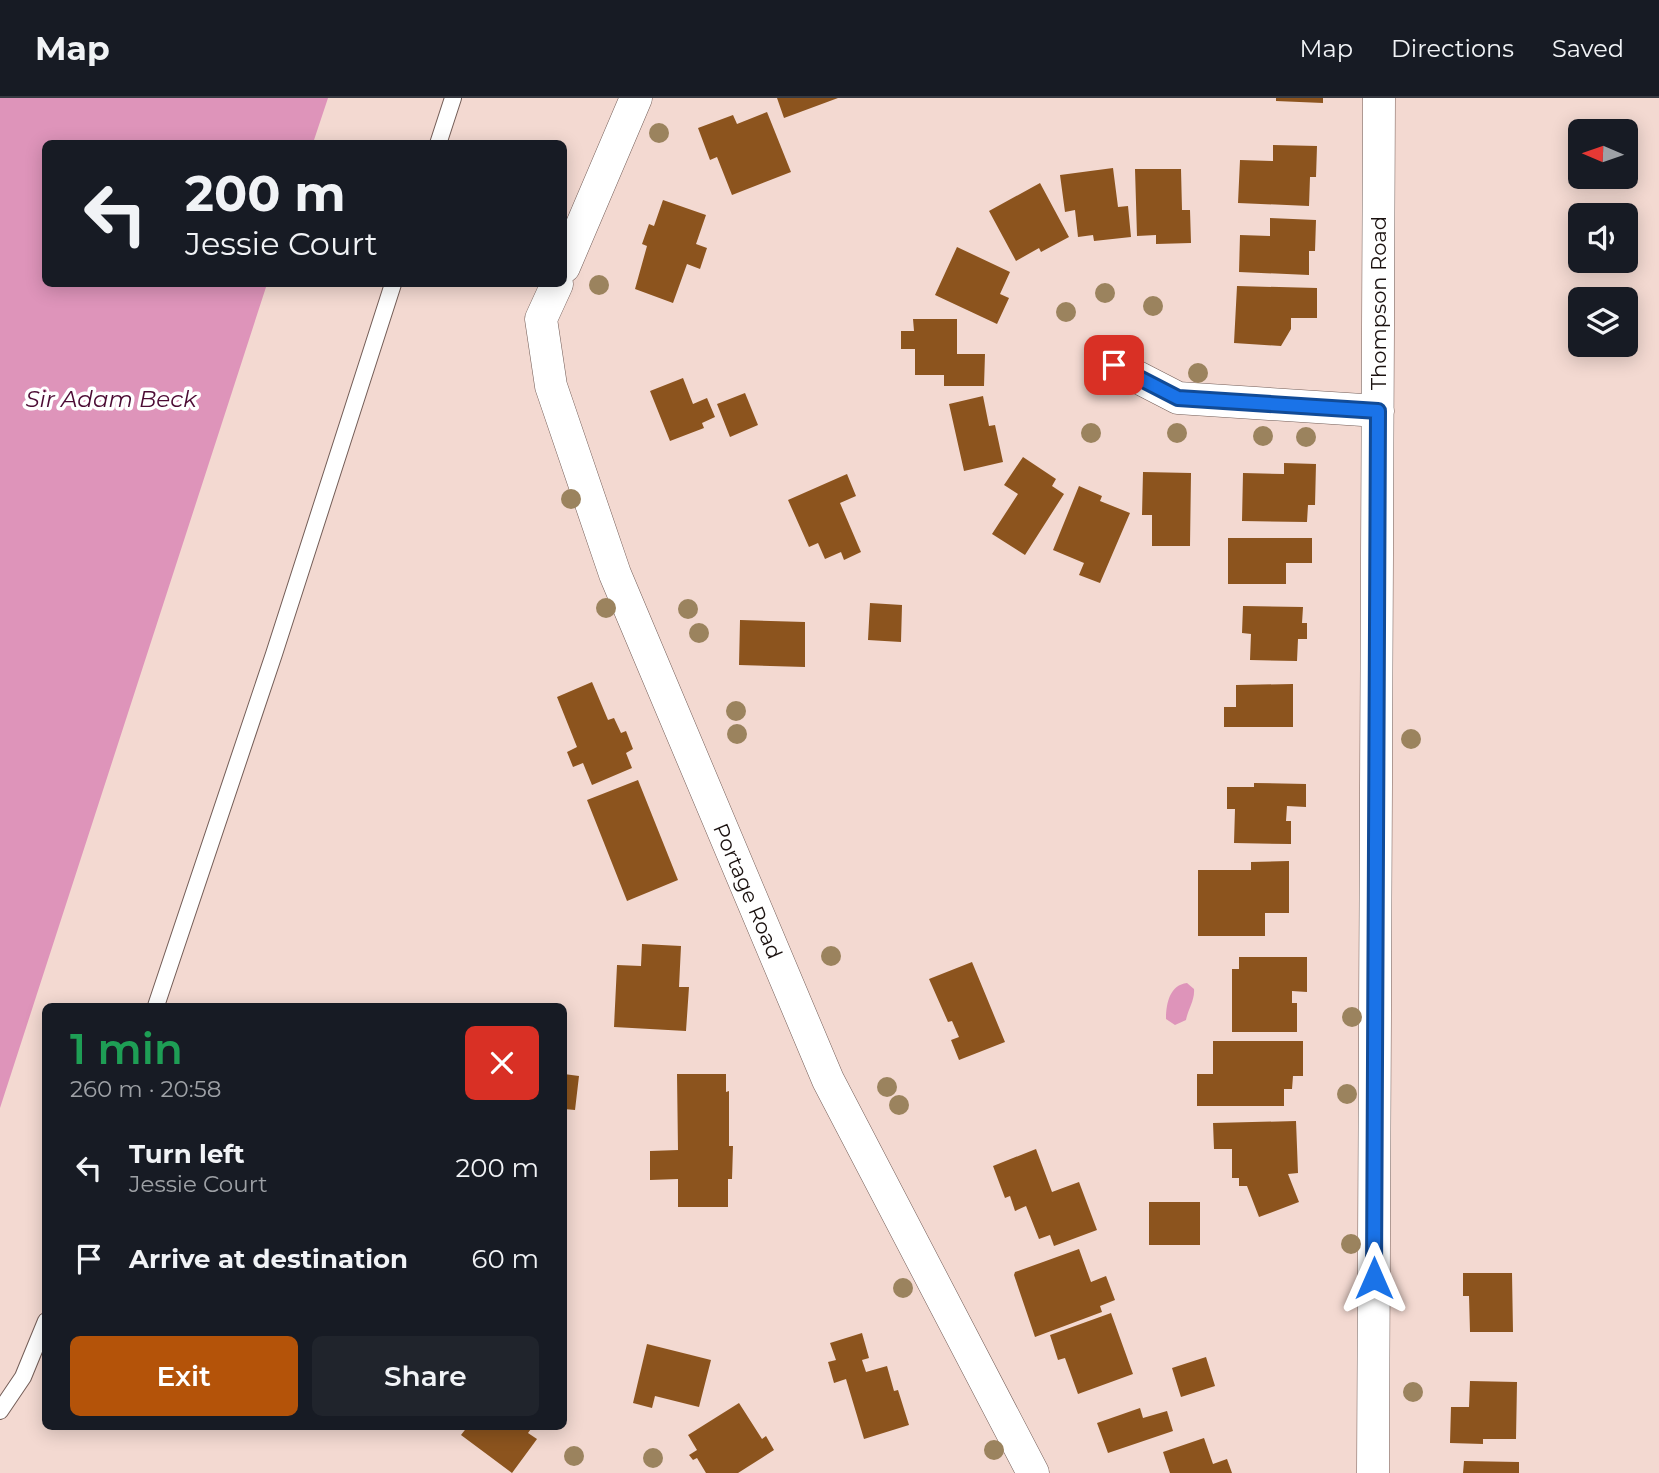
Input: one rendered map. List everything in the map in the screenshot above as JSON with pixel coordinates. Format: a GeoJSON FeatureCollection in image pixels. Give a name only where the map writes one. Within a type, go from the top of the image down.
{"type":"FeatureCollection","features":[{"type":"Feature","properties":{"kind":"street"},"geometry":{"type":"LineString","coordinates":[[567,260],[636,98]]}},
{"type":"Feature","properties":{"kind":"street","name":"Thompson Road"},"geometry":{"type":"LineString","coordinates":[[1373,1473],[1379,98]]}},
{"type":"Feature","properties":{"kind":"street","name":"Portage Road"},"geometry":{"type":"LineString","coordinates":[[556,287],[541,319],[551,386],[615,574],[828,1080],[1033,1473]]}},
{"type":"Feature","properties":{"kind":"street"},"geometry":{"type":"LineString","coordinates":[[1114,365],[1178,398],[1378,411]]}},
{"type":"Feature","properties":{"kind":"lane"},"geometry":{"type":"LineString","coordinates":[[439,140],[453,98]]}},
{"type":"Feature","properties":{"kind":"lane"},"geometry":{"type":"LineString","coordinates":[[157,1003],[392,287]]}},
{"type":"Feature","properties":{"kind":"lane"},"geometry":{"type":"LineString","coordinates":[[0,1411],[23,1377],[42,1331]]}},
{"type":"Feature","properties":{"kind":"water","name":"Sir Adam Beck"},"geometry":{"type":"Polygon","coordinates":[[[0,98],[328,98],[314,140],[42,140],[42,287],[266,287],[0,1108],[0,98]]]}},
{"type":"Feature","properties":{"kind":"water"},"geometry":{"type":"Polygon","coordinates":[[[1187,983],[1194,989],[1192,1001],[1186,1020],[1175,1025],[1166,1019],[1168,1001],[1177,987],[1187,983]]]}},
{"type":"Feature","properties":{"kind":"building"},"geometry":{"type":"Polygon","coordinates":[[[777,98],[838,98],[784,118],[777,98]]]}},
{"type":"Feature","properties":{"kind":"building"},"geometry":{"type":"Polygon","coordinates":[[[1276,98],[1323,98],[1323,103],[1276,101],[1276,98]]]}},
{"type":"Feature","properties":{"kind":"building"},"geometry":{"type":"Polygon","coordinates":[[[767,112],[791,172],[732,195],[717,157],[710,160],[698,128],[733,115],[737,124],[767,112]]]}},
{"type":"Feature","properties":{"kind":"building"},"geometry":{"type":"Polygon","coordinates":[[[1273,145],[1317,146],[1316,177],[1310,177],[1309,206],[1238,203],[1240,160],[1273,161],[1273,145]]]}},
{"type":"Feature","properties":{"kind":"building"},"geometry":{"type":"Polygon","coordinates":[[[1113,168],[1118,207],[1128,206],[1131,237],[1094,241],[1093,235],[1078,237],[1075,210],[1065,212],[1060,175],[1113,168]]]}},
{"type":"Feature","properties":{"kind":"building"},"geometry":{"type":"Polygon","coordinates":[[[1135,169],[1181,169],[1182,210],[1190,210],[1191,243],[1156,244],[1156,235],[1137,236],[1135,169]]]}},
{"type":"Feature","properties":{"kind":"building"},"geometry":{"type":"Polygon","coordinates":[[[1040,183],[1069,237],[1041,252],[1039,248],[1016,261],[989,211],[1040,183]]]}},
{"type":"Feature","properties":{"kind":"building"},"geometry":{"type":"Polygon","coordinates":[[[663,200],[706,215],[696,244],[707,248],[700,269],[687,264],[673,303],[635,289],[647,246],[642,244],[649,224],[654,226],[663,200]]]}},
{"type":"Feature","properties":{"kind":"building"},"geometry":{"type":"Polygon","coordinates":[[[1270,218],[1316,220],[1315,251],[1309,251],[1309,275],[1239,272],[1240,235],[1270,236],[1270,218]]]}},
{"type":"Feature","properties":{"kind":"building"},"geometry":{"type":"Polygon","coordinates":[[[957,247],[1010,272],[1000,294],[1009,298],[997,324],[935,295],[957,247]]]}},
{"type":"Feature","properties":{"kind":"building"},"geometry":{"type":"Polygon","coordinates":[[[1237,286],[1317,288],[1317,318],[1291,318],[1291,329],[1281,346],[1234,343],[1237,286]]]}},
{"type":"Feature","properties":{"kind":"building"},"geometry":{"type":"Polygon","coordinates":[[[913,319],[957,319],[957,354],[985,354],[984,386],[944,386],[944,375],[915,375],[915,349],[901,349],[901,331],[914,331],[913,319]]]}},
{"type":"Feature","properties":{"kind":"building"},"geometry":{"type":"Polygon","coordinates":[[[683,378],[693,404],[707,398],[715,417],[702,423],[704,428],[670,441],[650,391],[683,378]]]}},
{"type":"Feature","properties":{"kind":"building"},"geometry":{"type":"Polygon","coordinates":[[[745,393],[758,425],[730,437],[717,404],[745,393]]]}},
{"type":"Feature","properties":{"kind":"building"},"geometry":{"type":"Polygon","coordinates":[[[983,396],[989,426],[995,425],[1003,462],[964,471],[949,404],[983,396]]]}},
{"type":"Feature","properties":{"kind":"building"},"geometry":{"type":"Polygon","coordinates":[[[1023,457],[1056,479],[1052,486],[1064,494],[1025,555],[992,534],[1018,494],[1004,485],[1023,457]]]}},
{"type":"Feature","properties":{"kind":"building"},"geometry":{"type":"Polygon","coordinates":[[[1284,463],[1316,464],[1315,505],[1308,505],[1307,522],[1242,521],[1243,473],[1284,474],[1284,463]]]}},
{"type":"Feature","properties":{"kind":"building"},"geometry":{"type":"Polygon","coordinates":[[[1143,472],[1191,473],[1190,546],[1152,546],[1152,515],[1142,515],[1143,472]]]}},
{"type":"Feature","properties":{"kind":"building"},"geometry":{"type":"Polygon","coordinates":[[[847,474],[856,496],[840,503],[861,552],[844,560],[841,552],[825,559],[818,543],[809,547],[788,500],[847,474]]]}},
{"type":"Feature","properties":{"kind":"building"},"geometry":{"type":"Polygon","coordinates":[[[1079,486],[1102,496],[1100,501],[1130,513],[1100,583],[1079,575],[1084,563],[1053,550],[1079,486]]]}},
{"type":"Feature","properties":{"kind":"building"},"geometry":{"type":"Polygon","coordinates":[[[1228,538],[1312,538],[1312,563],[1286,563],[1286,584],[1228,584],[1228,538]]]}},
{"type":"Feature","properties":{"kind":"building"},"geometry":{"type":"Polygon","coordinates":[[[870,603],[902,605],[901,642],[868,640],[870,603]]]}},
{"type":"Feature","properties":{"kind":"building"},"geometry":{"type":"Polygon","coordinates":[[[1243,606],[1303,607],[1302,623],[1307,623],[1307,639],[1298,639],[1297,661],[1250,660],[1251,634],[1242,633],[1243,606]]]}},
{"type":"Feature","properties":{"kind":"building"},"geometry":{"type":"Polygon","coordinates":[[[740,620],[805,622],[805,667],[739,665],[740,620]]]}},
{"type":"Feature","properties":{"kind":"building"},"geometry":{"type":"Polygon","coordinates":[[[592,682],[608,720],[614,718],[621,733],[626,731],[633,749],[626,753],[632,768],[592,785],[583,763],[573,767],[567,752],[577,747],[557,697],[592,682]]]}},
{"type":"Feature","properties":{"kind":"building"},"geometry":{"type":"Polygon","coordinates":[[[1293,684],[1293,727],[1224,727],[1224,707],[1236,707],[1236,685],[1293,684]]]}},
{"type":"Feature","properties":{"kind":"building"},"geometry":{"type":"Polygon","coordinates":[[[638,780],[678,880],[627,901],[587,800],[638,780]]]}},
{"type":"Feature","properties":{"kind":"building"},"geometry":{"type":"Polygon","coordinates":[[[1254,783],[1306,784],[1306,807],[1287,806],[1286,821],[1291,821],[1291,844],[1234,843],[1235,809],[1227,809],[1227,787],[1254,787],[1254,783]]]}},
{"type":"Feature","properties":{"kind":"building"},"geometry":{"type":"Polygon","coordinates":[[[1289,861],[1289,913],[1265,913],[1265,936],[1198,936],[1198,870],[1251,870],[1251,862],[1289,861]]]}},
{"type":"Feature","properties":{"kind":"building"},"geometry":{"type":"Polygon","coordinates":[[[642,944],[681,946],[679,987],[689,987],[686,1031],[614,1027],[617,965],[641,966],[642,944]]]}},
{"type":"Feature","properties":{"kind":"building"},"geometry":{"type":"Polygon","coordinates":[[[1239,957],[1307,957],[1307,992],[1292,991],[1292,1003],[1297,1003],[1297,1032],[1232,1032],[1232,969],[1239,969],[1239,957]]]}},
{"type":"Feature","properties":{"kind":"building"},"geometry":{"type":"Polygon","coordinates":[[[972,962],[1005,1042],[959,1060],[951,1040],[959,1037],[952,1021],[948,1022],[929,979],[972,962]]]}},
{"type":"Feature","properties":{"kind":"building"},"geometry":{"type":"Polygon","coordinates":[[[1213,1041],[1303,1041],[1303,1076],[1293,1076],[1292,1089],[1284,1089],[1284,1106],[1197,1106],[1197,1074],[1213,1074],[1213,1041]]]}},
{"type":"Feature","properties":{"kind":"building"},"geometry":{"type":"Polygon","coordinates":[[[567,1074],[579,1076],[575,1110],[567,1109],[567,1074]]]}},
{"type":"Feature","properties":{"kind":"building"},"geometry":{"type":"Polygon","coordinates":[[[677,1074],[726,1074],[726,1092],[729,1091],[729,1146],[733,1146],[732,1179],[728,1179],[728,1207],[678,1207],[678,1179],[650,1180],[650,1151],[678,1150],[677,1074]]]}},
{"type":"Feature","properties":{"kind":"building"},"geometry":{"type":"Polygon","coordinates":[[[1296,1121],[1298,1173],[1288,1174],[1299,1202],[1259,1217],[1247,1186],[1239,1186],[1239,1178],[1232,1178],[1232,1149],[1214,1149],[1213,1123],[1296,1121]]]}},
{"type":"Feature","properties":{"kind":"building"},"geometry":{"type":"Polygon","coordinates":[[[1036,1149],[1052,1192],[1079,1182],[1097,1230],[1054,1246],[1050,1235],[1039,1239],[1026,1206],[1015,1211],[1010,1196],[1005,1198],[993,1166],[1036,1149]]]}},
{"type":"Feature","properties":{"kind":"building"},"geometry":{"type":"Polygon","coordinates":[[[1149,1202],[1200,1202],[1200,1245],[1149,1245],[1149,1202]]]}},
{"type":"Feature","properties":{"kind":"building"},"geometry":{"type":"Polygon","coordinates":[[[1079,1249],[1091,1282],[1106,1276],[1115,1300],[1100,1306],[1102,1312],[1035,1337],[1015,1272],[1079,1249]]]}},
{"type":"Feature","properties":{"kind":"building"},"geometry":{"type":"Polygon","coordinates":[[[1463,1273],[1512,1273],[1513,1332],[1470,1332],[1469,1296],[1463,1296],[1463,1273]]]}},
{"type":"Feature","properties":{"kind":"building"},"geometry":{"type":"Polygon","coordinates":[[[1111,1313],[1133,1374],[1078,1394],[1065,1358],[1058,1360],[1050,1335],[1111,1313]]]}},
{"type":"Feature","properties":{"kind":"building"},"geometry":{"type":"Polygon","coordinates":[[[862,1333],[869,1358],[862,1360],[866,1372],[887,1366],[894,1391],[898,1390],[909,1425],[864,1439],[846,1379],[834,1383],[828,1362],[836,1360],[830,1343],[862,1333]]]}},
{"type":"Feature","properties":{"kind":"building"},"geometry":{"type":"Polygon","coordinates":[[[647,1344],[711,1360],[699,1407],[655,1396],[652,1408],[633,1403],[647,1344]]]}},
{"type":"Feature","properties":{"kind":"building"},"geometry":{"type":"Polygon","coordinates":[[[1206,1357],[1215,1386],[1181,1397],[1172,1368],[1206,1357]]]}},
{"type":"Feature","properties":{"kind":"building"},"geometry":{"type":"Polygon","coordinates":[[[1470,1381],[1517,1382],[1516,1439],[1483,1439],[1483,1444],[1450,1443],[1451,1407],[1469,1407],[1470,1381]]]}},
{"type":"Feature","properties":{"kind":"building"},"geometry":{"type":"Polygon","coordinates":[[[739,1403],[762,1439],[766,1436],[774,1450],[738,1473],[706,1473],[697,1458],[693,1460],[689,1455],[697,1450],[688,1435],[739,1403]]]}},
{"type":"Feature","properties":{"kind":"building"},"geometry":{"type":"Polygon","coordinates":[[[1140,1408],[1143,1418],[1167,1411],[1173,1431],[1108,1453],[1097,1423],[1140,1408]]]}},
{"type":"Feature","properties":{"kind":"building"},"geometry":{"type":"Polygon","coordinates":[[[465,1430],[530,1430],[528,1433],[537,1439],[512,1473],[461,1435],[465,1430]]]}},
{"type":"Feature","properties":{"kind":"building"},"geometry":{"type":"Polygon","coordinates":[[[1204,1438],[1213,1464],[1227,1459],[1232,1473],[1170,1473],[1163,1452],[1204,1438]]]}},
{"type":"Feature","properties":{"kind":"building"},"geometry":{"type":"Polygon","coordinates":[[[1464,1461],[1519,1462],[1519,1473],[1463,1473],[1464,1461]]]}},
{"type":"Feature","properties":{"kind":"route"},"geometry":{"type":"LineString","coordinates":[[1114,365],[1178,398],[1378,411],[1374,1278]]}}]}
